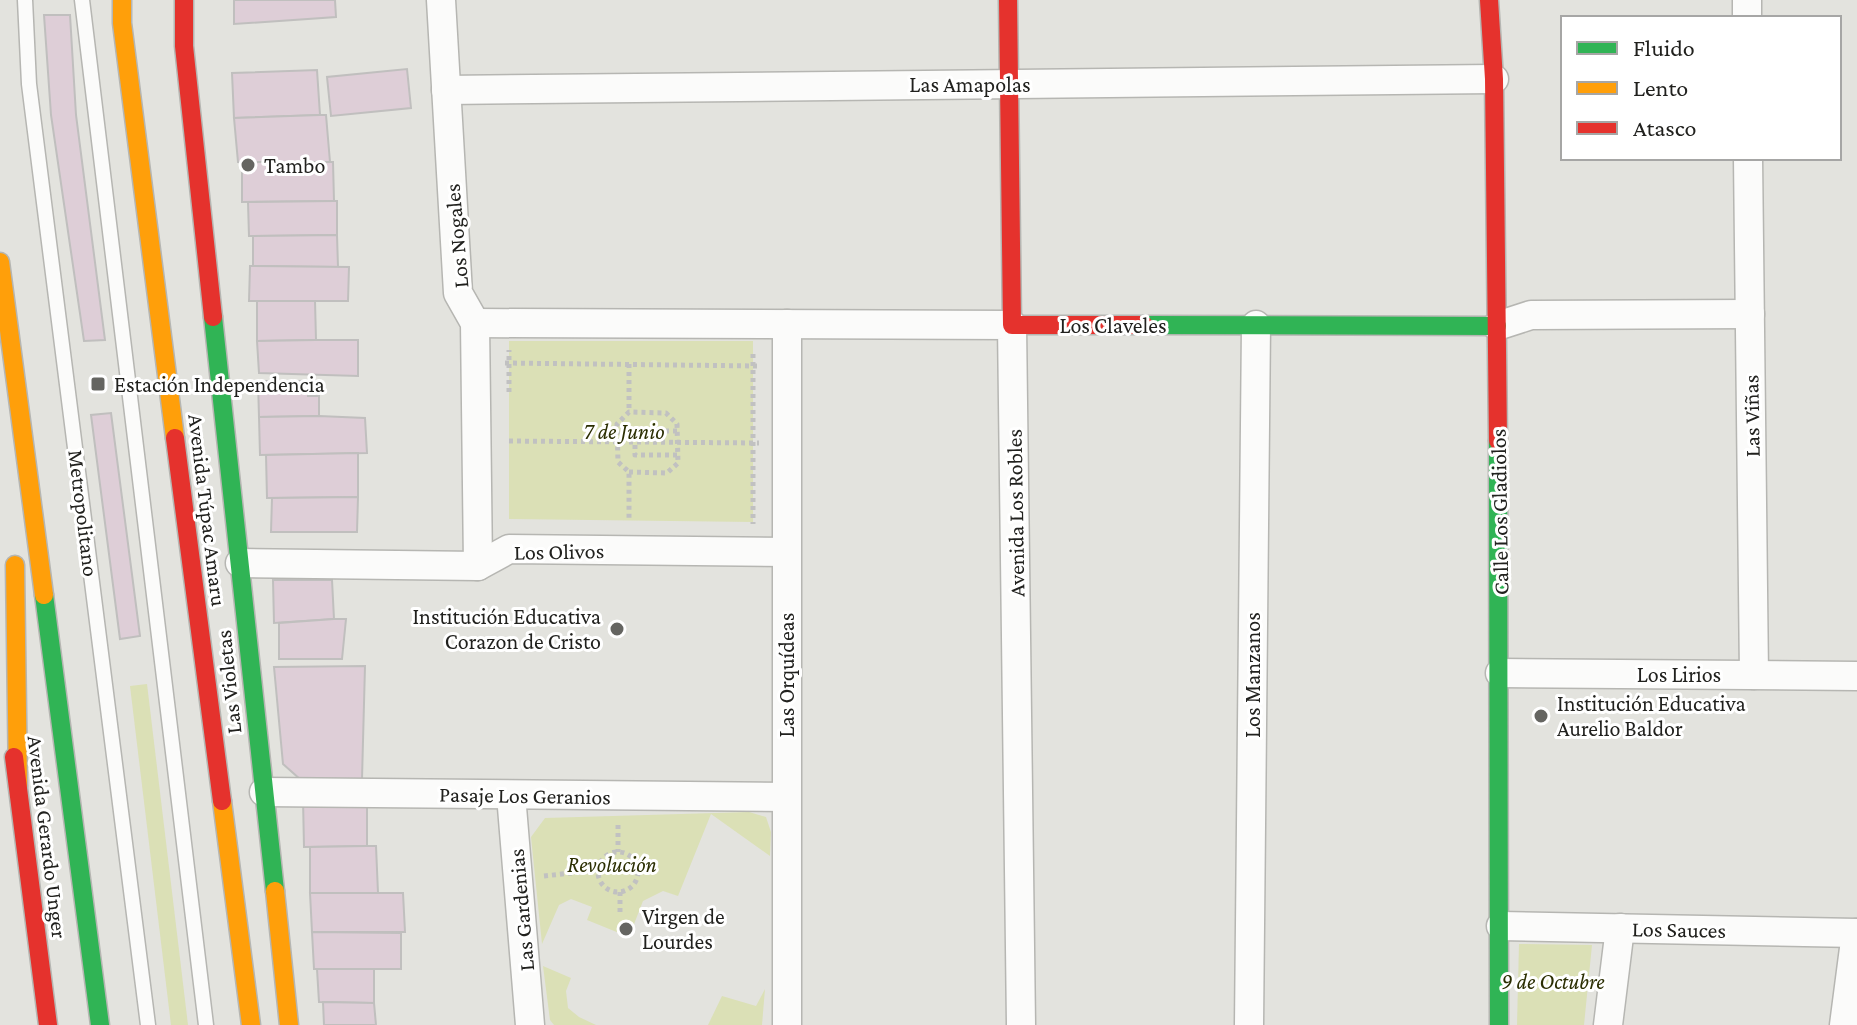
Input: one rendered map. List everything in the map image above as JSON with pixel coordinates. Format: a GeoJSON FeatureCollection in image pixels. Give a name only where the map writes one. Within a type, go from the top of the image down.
{"type":"FeatureCollection","features":[{"type":"Feature","properties":{"kind":"street","name":"Avenida Túpac Amaru"},"geometry":{"type":"LineString","coordinates":[[122,0],[122,23],[153,275],[251,1025]]}},
{"type":"Feature","properties":{"kind":"street","name":"Las Violetas"},"geometry":{"type":"LineString","coordinates":[[184,0],[184,46],[289,1025]]}},
{"type":"Feature","properties":{"kind":"street","name":"Los Nogales"},"geometry":{"type":"LineString","coordinates":[[441,0],[458,293],[475,323],[478,566]]}},
{"type":"Feature","properties":{"kind":"street","name":"Avenida Los Robles"},"geometry":{"type":"LineString","coordinates":[[1008,0],[1021,1025]]}},
{"type":"Feature","properties":{"kind":"street","name":"Calle Los Gladiolos"},"geometry":{"type":"LineString","coordinates":[[1489,0],[1494,79],[1497,326],[1499,1025]]}},
{"type":"Feature","properties":{"kind":"street","name":"Las Amapolas"},"geometry":{"type":"LineString","coordinates":[[446,90],[1494,79]]}},
{"type":"Feature","properties":{"kind":"street","name":"Las Viñas"},"geometry":{"type":"LineString","coordinates":[[1748,160],[1754,675]]}},
{"type":"Feature","properties":{"kind":"street"},"geometry":{"type":"LineString","coordinates":[[0,262],[100,1025]]}},
{"type":"Feature","properties":{"kind":"street","name":"Los Claveles"},"geometry":{"type":"LineString","coordinates":[[475,323],[1497,326],[1531,315],[1750,314]]}},
{"type":"Feature","properties":{"kind":"street","name":"Las Orquídeas"},"geometry":{"type":"LineString","coordinates":[[787,324],[787,1025]]}},
{"type":"Feature","properties":{"kind":"street","name":"Los Manzanos"},"geometry":{"type":"LineString","coordinates":[[1249,1025],[1256,325]]}},
{"type":"Feature","properties":{"kind":"street"},"geometry":{"type":"LineString","coordinates":[[13,366],[15,522]]}},
{"type":"Feature","properties":{"kind":"street","name":"Los Olivos"},"geometry":{"type":"LineString","coordinates":[[240,563],[478,566],[509,549],[786,552]]}},
{"type":"Feature","properties":{"kind":"street"},"geometry":{"type":"LineString","coordinates":[[13,801],[15,553]]}},
{"type":"Feature","properties":{"kind":"street","name":"Avenida Gerardo Unger"},"geometry":{"type":"LineString","coordinates":[[0,655],[13,801],[48,1025]]}},
{"type":"Feature","properties":{"kind":"street","name":"Los Lirios"},"geometry":{"type":"LineString","coordinates":[[1500,673],[1857,676]]}},
{"type":"Feature","properties":{"kind":"street","name":"Pasaje Los Geranios"},"geometry":{"type":"LineString","coordinates":[[264,792],[786,797]]}},
{"type":"Feature","properties":{"kind":"street","name":"Las Gardenias"},"geometry":{"type":"LineString","coordinates":[[511,795],[530,1025]]}},
{"type":"Feature","properties":{"kind":"street","name":"Los Sauces"},"geometry":{"type":"LineString","coordinates":[[1501,926],[1856,933]]}},
{"type":"Feature","properties":{"kind":"street"},"geometry":{"type":"LineString","coordinates":[[1608,1025],[1620,928]]}},
{"type":"Feature","properties":{"kind":"street"},"geometry":{"type":"LineString","coordinates":[[1844,1025],[1856,933]]}},
{"type":"Feature","properties":{"kind":"lane","name":"Metropolitano"},"geometry":{"type":"LineString","coordinates":[[25,0],[33,114],[148,1025]]}},
{"type":"Feature","properties":{"kind":"lane"},"geometry":{"type":"LineString","coordinates":[[82,0],[206,1025]]}},
{"type":"Feature","properties":{"kind":"path"},"geometry":{"type":"LineString","coordinates":[[753,341],[757,443],[753,529]]}},
{"type":"Feature","properties":{"kind":"path"},"geometry":{"type":"LineString","coordinates":[[500,362],[756,366]]}},
{"type":"Feature","properties":{"kind":"path"},"geometry":{"type":"LineString","coordinates":[[629,364],[629,412],[617,424],[618,462],[629,472],[667,473],[678,463],[677,424],[666,413],[629,412]]}},
{"type":"Feature","properties":{"kind":"path"},"geometry":{"type":"LineString","coordinates":[[677,431],[635,431],[635,455],[678,455]]}},
{"type":"Feature","properties":{"kind":"path"},"geometry":{"type":"LineString","coordinates":[[509,441],[757,443]]}},
{"type":"Feature","properties":{"kind":"path"},"geometry":{"type":"LineString","coordinates":[[629,472],[629,527]]}},
{"type":"Feature","properties":{"kind":"path"},"geometry":{"type":"LineString","coordinates":[[617,810],[618,852]]}},
{"type":"Feature","properties":{"kind":"path"},"geometry":{"type":"LineString","coordinates":[[618,852],[629,856],[638,871],[635,883],[620,892],[604,886],[598,870],[602,859],[618,852]]}},
{"type":"Feature","properties":{"kind":"path"},"geometry":{"type":"LineString","coordinates":[[531,878],[598,870]]}},
{"type":"Feature","properties":{"kind":"path"},"geometry":{"type":"LineString","coordinates":[[620,892],[620,914]]}},
{"type":"Feature","properties":{"kind":"green space","name":"7 de Junio"},"geometry":{"type":"Polygon","coordinates":[[[509,341],[753,341],[753,522],[509,519],[509,341]]]}},
{"type":"Feature","properties":{"kind":"green space"},"geometry":{"type":"Polygon","coordinates":[[[147,684],[188,1025],[171,1025],[130,686],[147,684]]]}},
{"type":"Feature","properties":{"kind":"green space","name":"Revolución"},"geometry":{"type":"Polygon","coordinates":[[[749,812],[766,817],[771,832],[770,856],[711,814],[678,896],[663,891],[643,901],[629,937],[587,920],[592,907],[571,899],[559,905],[542,944],[531,837],[545,818],[749,812]]]}},
{"type":"Feature","properties":{"kind":"green space","name":"9 de Octubre"},"geometry":{"type":"Polygon","coordinates":[[[1519,944],[1592,945],[1584,1025],[1517,1025],[1519,944]]]}},
{"type":"Feature","properties":{"kind":"green space"},"geometry":{"type":"Polygon","coordinates":[[[543,966],[571,978],[566,991],[568,1008],[596,1025],[554,1025],[550,1020],[543,966]]]}},
{"type":"Feature","properties":{"kind":"green space"},"geometry":{"type":"Polygon","coordinates":[[[765,989],[762,1025],[708,1025],[722,996],[756,1006],[765,989]]]}},
{"type":"Feature","properties":{"kind":"building"},"geometry":{"type":"Polygon","coordinates":[[[234,0],[335,0],[336,17],[234,24],[234,0]]]}},
{"type":"Feature","properties":{"kind":"building"},"geometry":{"type":"Polygon","coordinates":[[[44,15],[70,15],[76,115],[105,340],[84,341],[51,115],[44,15]]]}},
{"type":"Feature","properties":{"kind":"building"},"geometry":{"type":"Polygon","coordinates":[[[407,69],[411,108],[331,116],[327,77],[407,69]]]}},
{"type":"Feature","properties":{"kind":"building"},"geometry":{"type":"Polygon","coordinates":[[[317,70],[320,115],[234,118],[232,73],[317,70]]]}},
{"type":"Feature","properties":{"kind":"building"},"geometry":{"type":"Polygon","coordinates":[[[326,115],[330,162],[238,162],[234,118],[326,115]]]}},
{"type":"Feature","properties":{"kind":"building"},"geometry":{"type":"Polygon","coordinates":[[[242,162],[333,162],[334,201],[242,202],[242,162]]]}},
{"type":"Feature","properties":{"kind":"building"},"geometry":{"type":"Polygon","coordinates":[[[337,201],[337,235],[249,236],[248,202],[337,201]]]}},
{"type":"Feature","properties":{"kind":"building"},"geometry":{"type":"Polygon","coordinates":[[[337,235],[338,267],[253,266],[253,236],[337,235]]]}},
{"type":"Feature","properties":{"kind":"building"},"geometry":{"type":"Polygon","coordinates":[[[250,266],[349,267],[348,301],[249,301],[250,266]]]}},
{"type":"Feature","properties":{"kind":"building"},"geometry":{"type":"Polygon","coordinates":[[[257,301],[315,301],[316,340],[257,341],[257,301]]]}},
{"type":"Feature","properties":{"kind":"building"},"geometry":{"type":"Polygon","coordinates":[[[358,340],[358,376],[259,373],[257,341],[358,340]]]}},
{"type":"Feature","properties":{"kind":"building"},"geometry":{"type":"Polygon","coordinates":[[[258,381],[308,381],[308,396],[319,396],[319,416],[259,417],[258,381]]]}},
{"type":"Feature","properties":{"kind":"building"},"geometry":{"type":"Polygon","coordinates":[[[111,413],[140,636],[120,639],[91,415],[111,413]]]}},
{"type":"Feature","properties":{"kind":"building"},"geometry":{"type":"Polygon","coordinates":[[[259,417],[365,418],[367,453],[260,455],[259,417]]]}},
{"type":"Feature","properties":{"kind":"building"},"geometry":{"type":"Polygon","coordinates":[[[358,453],[358,497],[267,498],[266,455],[358,453]]]}},
{"type":"Feature","properties":{"kind":"building"},"geometry":{"type":"Polygon","coordinates":[[[358,497],[357,532],[271,532],[272,498],[358,497]]]}},
{"type":"Feature","properties":{"kind":"building"},"geometry":{"type":"Polygon","coordinates":[[[273,580],[332,580],[334,619],[274,623],[273,580]]]}},
{"type":"Feature","properties":{"kind":"building"},"geometry":{"type":"Polygon","coordinates":[[[346,619],[342,659],[279,659],[279,623],[346,619]]]}},
{"type":"Feature","properties":{"kind":"building"},"geometry":{"type":"Polygon","coordinates":[[[365,666],[362,779],[301,780],[283,764],[274,667],[365,666]]]}},
{"type":"Feature","properties":{"kind":"building"},"geometry":{"type":"Polygon","coordinates":[[[303,799],[367,800],[367,846],[304,847],[303,799]]]}},
{"type":"Feature","properties":{"kind":"building"},"geometry":{"type":"Polygon","coordinates":[[[376,846],[378,893],[310,893],[310,847],[376,846]]]}},
{"type":"Feature","properties":{"kind":"building"},"geometry":{"type":"Polygon","coordinates":[[[310,893],[403,893],[405,932],[312,932],[310,893]]]}},
{"type":"Feature","properties":{"kind":"building"},"geometry":{"type":"Polygon","coordinates":[[[312,932],[401,933],[401,969],[314,969],[312,932]]]}},
{"type":"Feature","properties":{"kind":"building"},"geometry":{"type":"Polygon","coordinates":[[[317,969],[374,969],[374,1003],[319,1002],[317,969]]]}},
{"type":"Feature","properties":{"kind":"building"},"geometry":{"type":"Polygon","coordinates":[[[323,1002],[374,1003],[376,1025],[324,1025],[323,1002]]]}},
{"type":"Feature","properties":{"kind":"traffic: fast"},"geometry":{"type":"LineString","coordinates":[[213,317],[275,891]]}},
{"type":"Feature","properties":{"kind":"traffic: fast"},"geometry":{"type":"LineString","coordinates":[[1144,325],[1497,326]]}},
{"type":"Feature","properties":{"kind":"traffic: fast"},"geometry":{"type":"LineString","coordinates":[[1498,441],[1499,1025]]}},
{"type":"Feature","properties":{"kind":"traffic: fast"},"geometry":{"type":"LineString","coordinates":[[44,595],[100,1025]]}},
{"type":"Feature","properties":{"kind":"traffic: slow"},"geometry":{"type":"LineString","coordinates":[[122,0],[122,23],[175,438]]}},
{"type":"Feature","properties":{"kind":"traffic: slow"},"geometry":{"type":"LineString","coordinates":[[0,262],[44,595]]}},
{"type":"Feature","properties":{"kind":"traffic: slow"},"geometry":{"type":"LineString","coordinates":[[15,565],[18,786]]}},
{"type":"Feature","properties":{"kind":"traffic: slow"},"geometry":{"type":"LineString","coordinates":[[222,801],[251,1025]]}},
{"type":"Feature","properties":{"kind":"traffic: slow"},"geometry":{"type":"LineString","coordinates":[[275,891],[289,1025]]}},
{"type":"Feature","properties":{"kind":"traffic: jam"},"geometry":{"type":"LineString","coordinates":[[184,0],[184,46],[213,317]]}},
{"type":"Feature","properties":{"kind":"traffic: jam"},"geometry":{"type":"LineString","coordinates":[[1008,0],[1012,325],[1144,325]]}},
{"type":"Feature","properties":{"kind":"traffic: jam"},"geometry":{"type":"LineString","coordinates":[[1489,0],[1494,79],[1498,441]]}},
{"type":"Feature","properties":{"kind":"traffic: jam"},"geometry":{"type":"LineString","coordinates":[[175,438],[222,801]]}},
{"type":"Feature","properties":{"kind":"traffic: jam"},"geometry":{"type":"LineString","coordinates":[[14,757],[48,1025]]}},
{"type":"Feature","properties":{"kind":"place","name":"Tambo"},"geometry":{"type":"Point","coordinates":[248,165]}},
{"type":"Feature","properties":{"kind":"place","name":"Estación Independencia"},"geometry":{"type":"Point","coordinates":[98,384]}},
{"type":"Feature","properties":{"kind":"place","name":"Institución Educativa Corazon de Cristo"},"geometry":{"type":"Point","coordinates":[617,629]}},
{"type":"Feature","properties":{"kind":"place","name":"Institución Educativa Aurelio Baldor"},"geometry":{"type":"Point","coordinates":[1541,716]}},
{"type":"Feature","properties":{"kind":"place","name":"Virgen de Lourdes"},"geometry":{"type":"Point","coordinates":[626,929]}}]}
